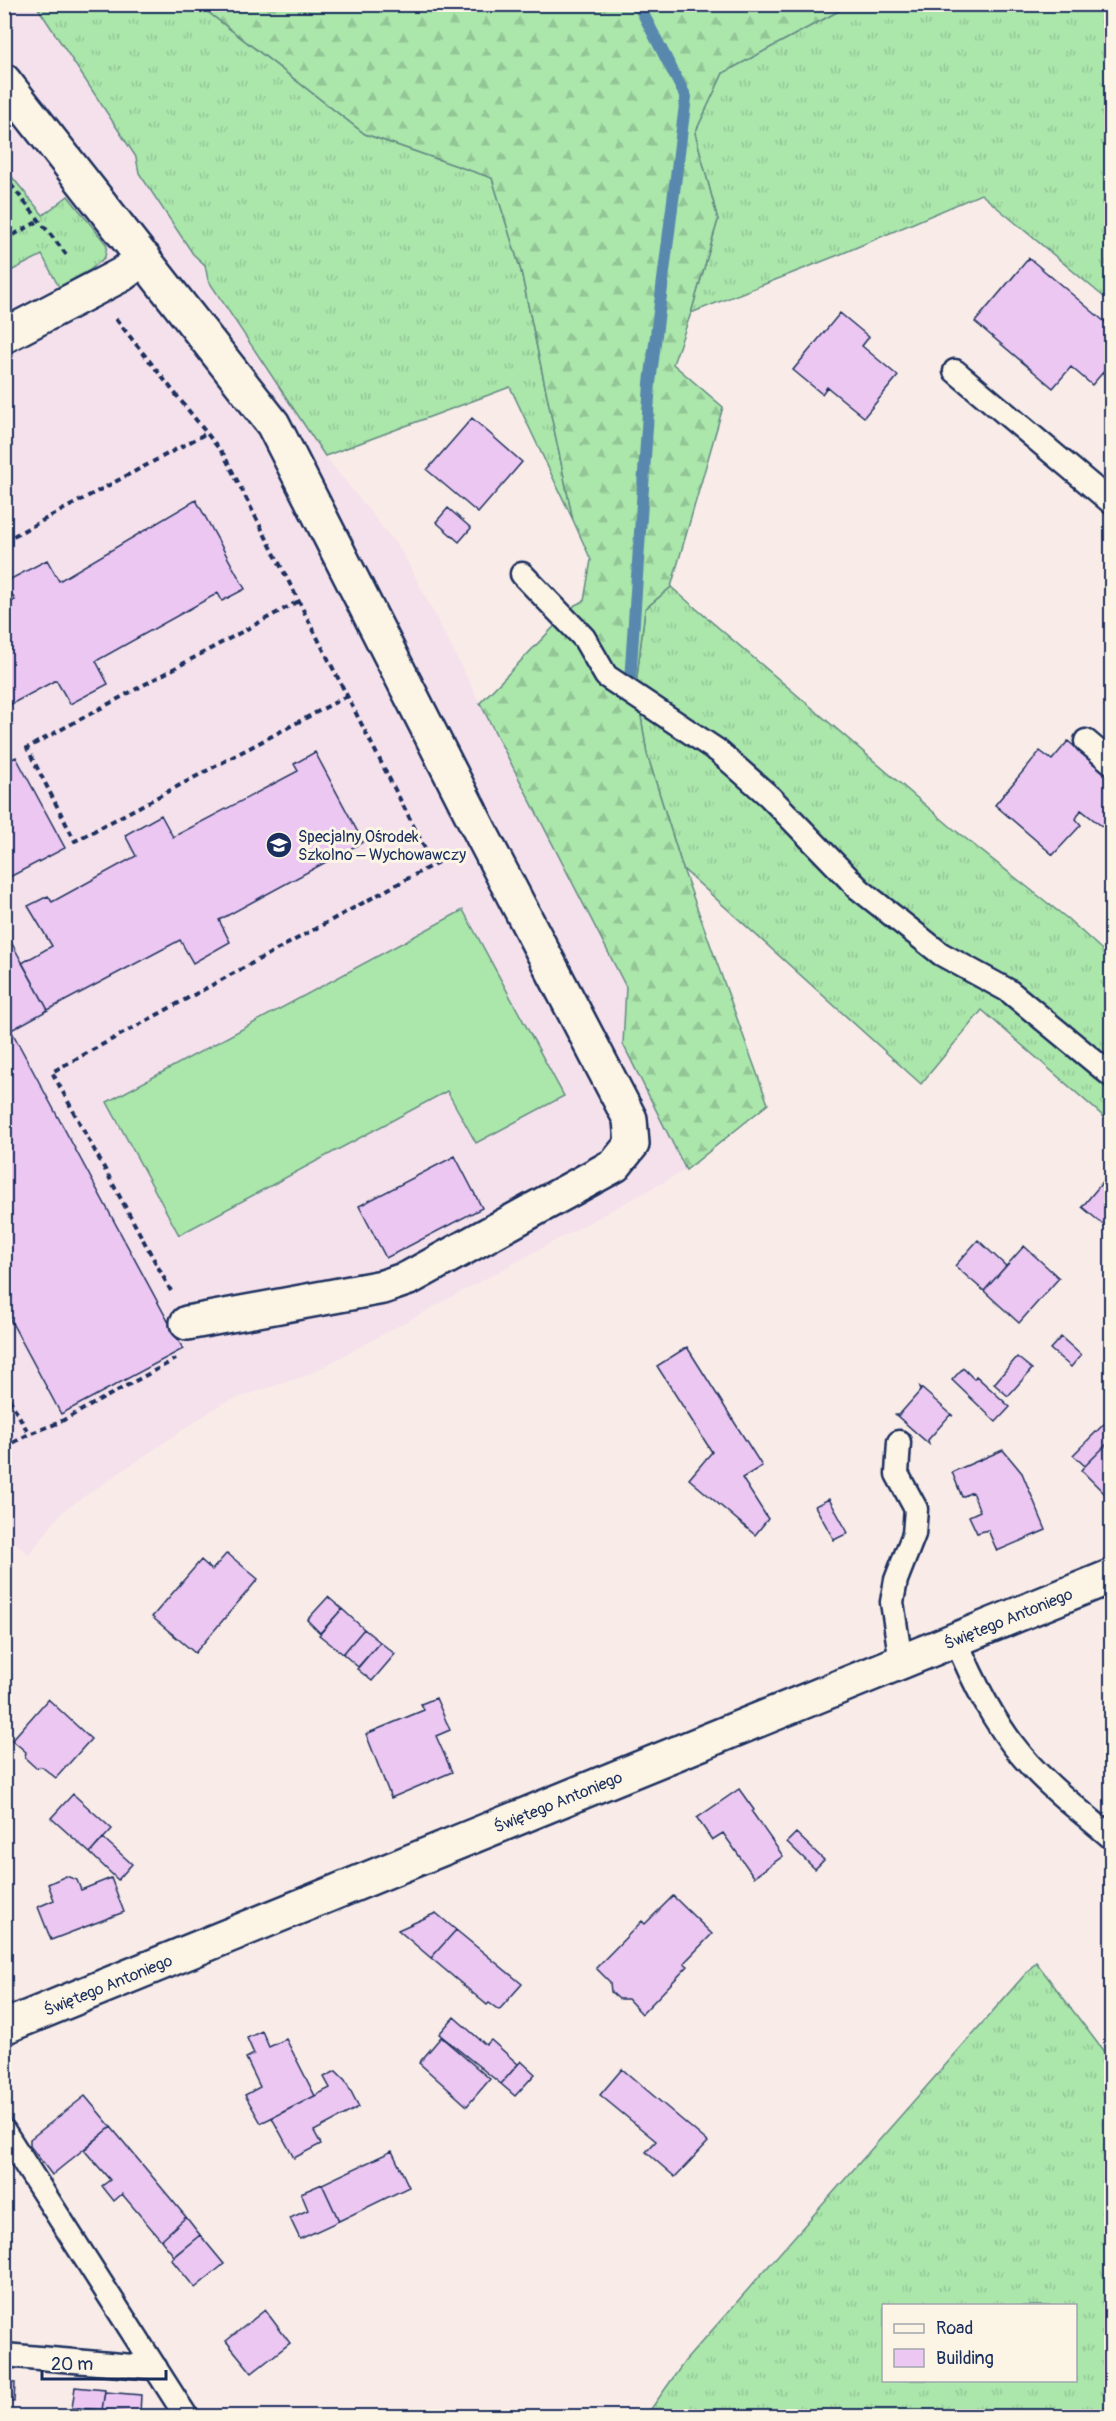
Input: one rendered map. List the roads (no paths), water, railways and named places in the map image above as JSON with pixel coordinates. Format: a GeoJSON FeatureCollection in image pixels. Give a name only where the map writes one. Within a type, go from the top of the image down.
{"type":"FeatureCollection","features":[{"type":"Feature","properties":{"kind":"street"},"geometry":{"type":"LineString","coordinates":[[4,81],[273,424],[483,837],[630,1119],[632,1144],[615,1165],[409,1278],[383,1287],[188,1323]]}},
{"type":"Feature","properties":{"kind":"street"},"geometry":{"type":"LineString","coordinates":[[4,336],[121,275],[144,258]]}},
{"type":"Feature","properties":{"kind":"street","name":"Świętego Antoniego"},"geometry":{"type":"LineString","coordinates":[[4,2027],[1112,1576]]}},
{"type":"Feature","properties":{"kind":"lane"},"geometry":{"type":"LineString","coordinates":[[955,371],[1112,503]]}},
{"type":"Feature","properties":{"kind":"lane"},"geometry":{"type":"LineString","coordinates":[[522,574],[584,638],[606,676],[718,751],[770,797],[859,889],[941,954],[1009,991],[1112,1076]]}},
{"type":"Feature","properties":{"kind":"lane"},"geometry":{"type":"LineString","coordinates":[[1086,741],[1112,763]]}},
{"type":"Feature","properties":{"kind":"lane"},"geometry":{"type":"LineString","coordinates":[[899,1442],[897,1474],[916,1509],[914,1534],[896,1580],[892,1602],[901,1662]]}},
{"type":"Feature","properties":{"kind":"lane"},"geometry":{"type":"LineString","coordinates":[[956,1640],[974,1683],[1006,1736],[1040,1775],[1112,1838]]}},
{"type":"Feature","properties":{"kind":"lane"},"geometry":{"type":"LineString","coordinates":[[4,2131],[186,2416]]}},
{"type":"Feature","properties":{"kind":"lane"},"geometry":{"type":"LineString","coordinates":[[4,2355],[156,2368]]}},
{"type":"Feature","properties":{"kind":"waterway"},"geometry":{"type":"LineString","coordinates":[[630,681],[650,383],[686,97],[638,4]]}},
{"type":"Feature","properties":{"kind":"place","name":"Specjalny Ośrodek Szkolno – Wychowawczy"},"geometry":{"type":"Point","coordinates":[279,845]}}]}
